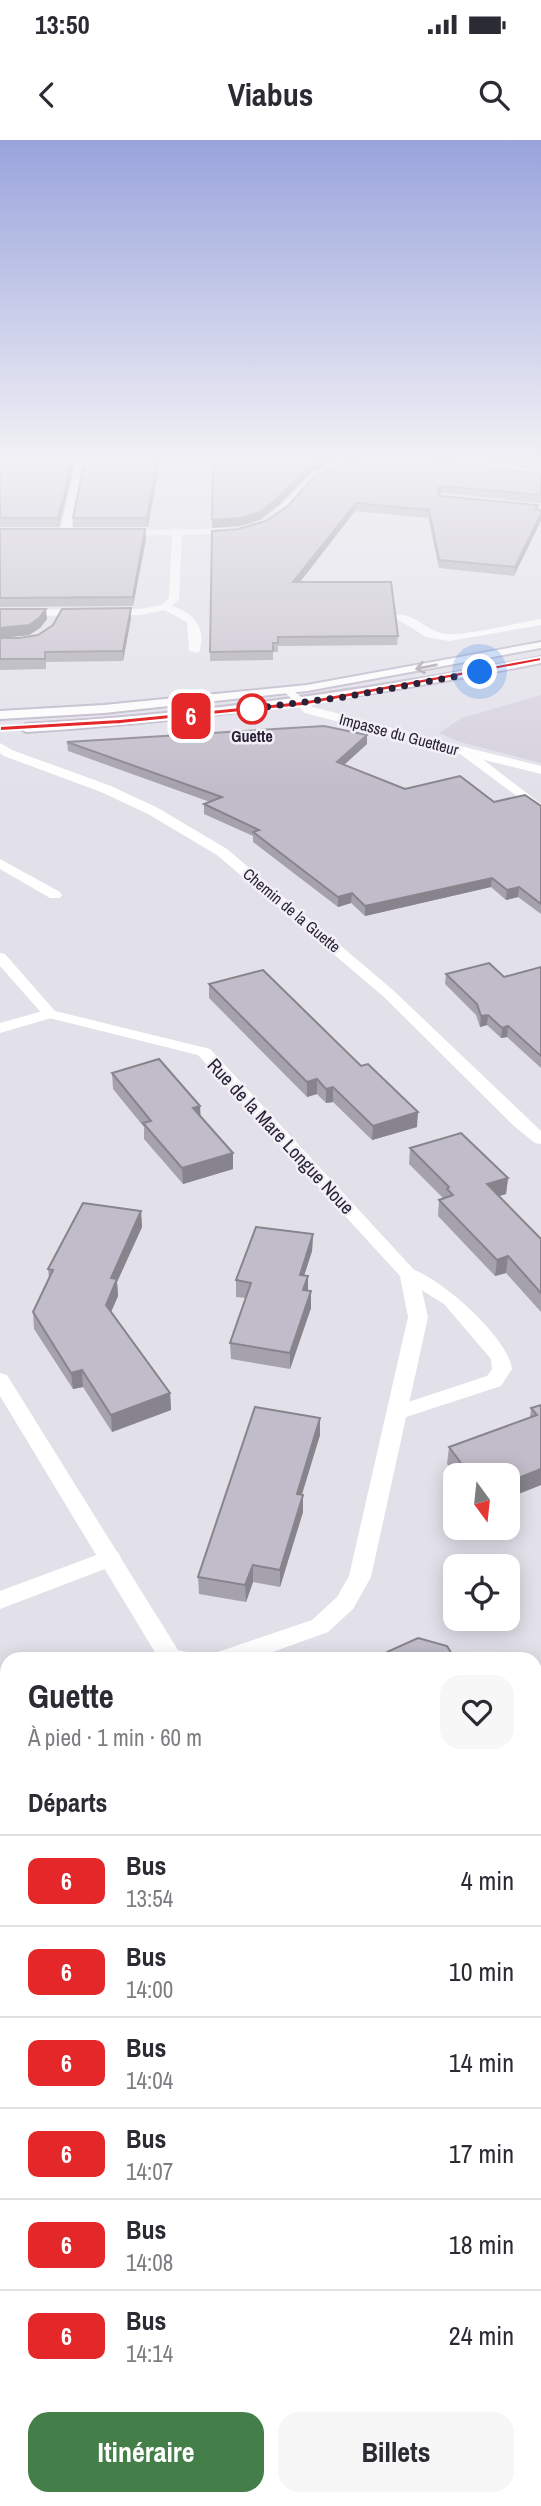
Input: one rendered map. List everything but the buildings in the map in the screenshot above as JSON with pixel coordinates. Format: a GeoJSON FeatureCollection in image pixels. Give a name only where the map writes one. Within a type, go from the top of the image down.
{"type":"FeatureCollection","features":[{"type":"Feature","properties":{"kind":"street"},"geometry":{"type":"LineString","coordinates":[[0,614],[56,617],[141,612],[165,607],[174,598],[175,569]]}},
{"type":"Feature","properties":{"kind":"street"},"geometry":{"type":"LineString","coordinates":[[165,607],[192,619],[197,627],[195,651]]}},
{"type":"Feature","properties":{"kind":"street"},"geometry":{"type":"LineString","coordinates":[[401,617],[430,635],[449,638],[541,622]]}},
{"type":"Feature","properties":{"kind":"street"},"geometry":{"type":"LineString","coordinates":[[0,715],[117,708],[289,690],[384,676],[541,645]]}},
{"type":"Feature","properties":{"kind":"street"},"geometry":{"type":"LineString","coordinates":[[12,728],[147,720],[302,703],[541,660]]}},
{"type":"Feature","properties":{"kind":"street","name":"Impasse du Guetteur"},"geometry":{"type":"LineString","coordinates":[[289,690],[309,710],[464,751],[541,810]]}},
{"type":"Feature","properties":{"kind":"street","name":"Chemin de la Guette"},"geometry":{"type":"LineString","coordinates":[[0,747],[8,753],[106,789],[153,810],[222,852],[364,972],[541,1139]]}},
{"type":"Feature","properties":{"kind":"street"},"geometry":{"type":"LineString","coordinates":[[464,751],[541,770]]}},
{"type":"Feature","properties":{"kind":"street"},"geometry":{"type":"LineString","coordinates":[[0,863],[55,895]]}},
{"type":"Feature","properties":{"kind":"street"},"geometry":{"type":"LineString","coordinates":[[0,957],[50,1014]]}},
{"type":"Feature","properties":{"kind":"street","name":"Rue de la Mare Longue Noue"},"geometry":{"type":"LineString","coordinates":[[0,1028],[50,1014],[204,1052],[410,1274],[451,1300],[501,1358],[502,1369],[495,1381],[397,1413]]}},
{"type":"Feature","properties":{"kind":"street"},"geometry":{"type":"LineString","coordinates":[[246,1652],[320,1626],[345,1604],[360,1577],[418,1317],[410,1274]]}},
{"type":"Feature","properties":{"kind":"street"},"geometry":{"type":"LineString","coordinates":[[0,1380],[167,1652]]}},
{"type":"Feature","properties":{"kind":"street"},"geometry":{"type":"LineString","coordinates":[[0,1600],[110,1558]]}},
{"type":"Feature","properties":{"kind":"shaded area"},"geometry":{"type":"Polygon","coordinates":[[[541,695],[541,763],[460,742],[439,733],[462,718],[541,695]]]}},
{"type":"Feature","properties":{"kind":"bus line","name":"6"},"geometry":{"type":"LineString","coordinates":[[0,729],[120,722],[302,703],[541,660]]}},
{"type":"Feature","properties":{"kind":"place","name":"Guette"},"geometry":{"type":"Point","coordinates":[252,709]}},
{"type":"Feature","properties":{"kind":"route"},"geometry":{"type":"LineString","coordinates":[[252,709],[241,710],[344,697],[480,672]]}}]}
